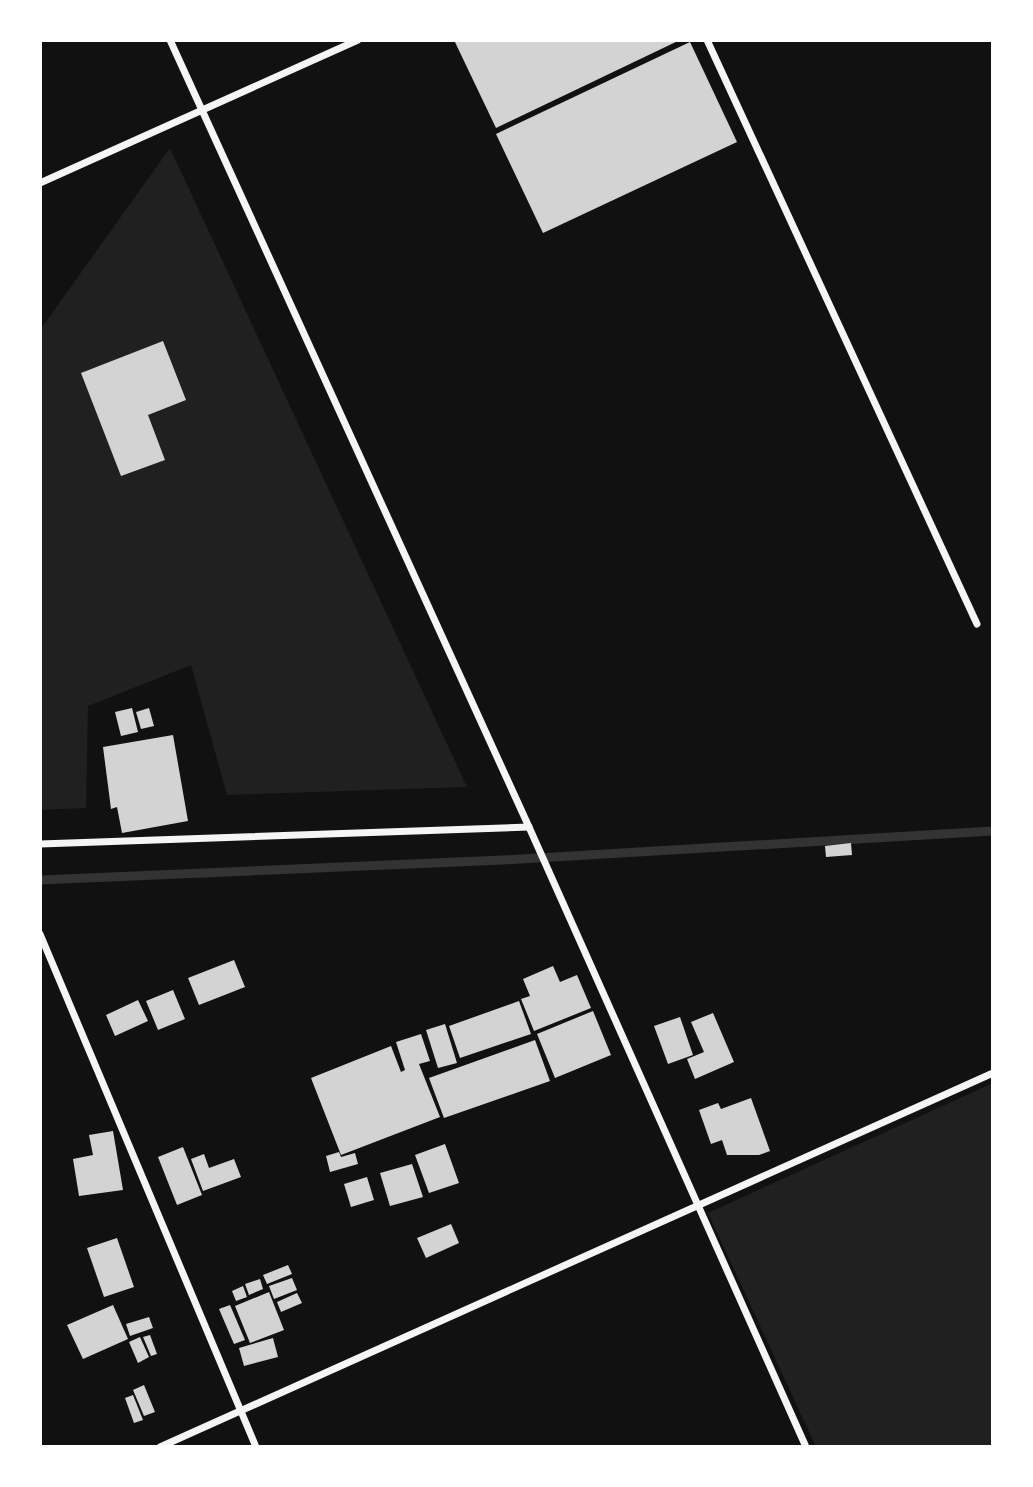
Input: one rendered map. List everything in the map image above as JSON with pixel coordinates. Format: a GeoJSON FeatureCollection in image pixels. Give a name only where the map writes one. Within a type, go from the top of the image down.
{"type":"FeatureCollection","features":[{"type":"Feature","properties":{"kind":"street"},"geometry":{"type":"LineString","coordinates":[[170,40],[529,827],[806,1447]]}},
{"type":"Feature","properties":{"kind":"street"},"geometry":{"type":"LineString","coordinates":[[40,183],[358,40]]}},
{"type":"Feature","properties":{"kind":"street"},"geometry":{"type":"LineString","coordinates":[[707,40],[977,624]]}},
{"type":"Feature","properties":{"kind":"street"},"geometry":{"type":"LineString","coordinates":[[40,844],[529,827]]}},
{"type":"Feature","properties":{"kind":"street"},"geometry":{"type":"LineString","coordinates":[[40,934],[256,1447]]}},
{"type":"Feature","properties":{"kind":"street"},"geometry":{"type":"LineString","coordinates":[[160,1447],[993,1073]]}},
{"type":"Feature","properties":{"kind":"shaded area"},"geometry":{"type":"Polygon","coordinates":[[[170,148],[467,787],[227,795],[191,665],[88,706],[86,808],[40,810],[40,330],[170,148]]]}},
{"type":"Feature","properties":{"kind":"shaded area"},"geometry":{"type":"Polygon","coordinates":[[[993,1083],[993,1447],[816,1447],[708,1213],[993,1083]]]}},
{"type":"Feature","properties":{"kind":"building"},"geometry":{"type":"Polygon","coordinates":[[[454,40],[680,40],[496,128],[454,40]]]}},
{"type":"Feature","properties":{"kind":"building"},"geometry":{"type":"Polygon","coordinates":[[[690,42],[737,142],[543,233],[496,134],[690,42]]]}},
{"type":"Feature","properties":{"kind":"building"},"geometry":{"type":"Polygon","coordinates":[[[163,341],[186,400],[148,415],[165,460],[121,476],[81,373],[163,341]]]}},
{"type":"Feature","properties":{"kind":"building"},"geometry":{"type":"Polygon","coordinates":[[[132,708],[138,732],[121,736],[115,712],[132,708]]]}},
{"type":"Feature","properties":{"kind":"building"},"geometry":{"type":"Polygon","coordinates":[[[149,708],[154,726],[141,729],[136,712],[149,708]]]}},
{"type":"Feature","properties":{"kind":"building"},"geometry":{"type":"Polygon","coordinates":[[[173,735],[188,821],[122,833],[117,807],[111,809],[103,747],[173,735]]]}},
{"type":"Feature","properties":{"kind":"building"},"geometry":{"type":"Polygon","coordinates":[[[851,843],[852,855],[826,857],[825,846],[851,843]]]}},
{"type":"Feature","properties":{"kind":"building"},"geometry":{"type":"Polygon","coordinates":[[[234,960],[245,987],[199,1005],[188,978],[234,960]]]}},
{"type":"Feature","properties":{"kind":"building"},"geometry":{"type":"Polygon","coordinates":[[[553,966],[560,982],[577,975],[591,1008],[534,1031],[521,999],[530,996],[523,979],[553,966]]]}},
{"type":"Feature","properties":{"kind":"building"},"geometry":{"type":"Polygon","coordinates":[[[173,990],[185,1019],[158,1030],[146,1001],[173,990]]]}},
{"type":"Feature","properties":{"kind":"building"},"geometry":{"type":"Polygon","coordinates":[[[138,1000],[148,1021],[115,1036],[106,1015],[138,1000]]]}},
{"type":"Feature","properties":{"kind":"building"},"geometry":{"type":"Polygon","coordinates":[[[519,1001],[531,1034],[460,1058],[449,1026],[519,1001]]]}},
{"type":"Feature","properties":{"kind":"building"},"geometry":{"type":"Polygon","coordinates":[[[593,1011],[611,1055],[555,1078],[537,1034],[593,1011]]]}},
{"type":"Feature","properties":{"kind":"building"},"geometry":{"type":"Polygon","coordinates":[[[713,1013],[734,1062],[695,1079],[687,1059],[704,1052],[691,1022],[713,1013]]]}},
{"type":"Feature","properties":{"kind":"building"},"geometry":{"type":"Polygon","coordinates":[[[680,1017],[693,1055],[668,1064],[654,1026],[680,1017]]]}},
{"type":"Feature","properties":{"kind":"building"},"geometry":{"type":"Polygon","coordinates":[[[445,1024],[457,1063],[438,1068],[426,1030],[445,1024]]]}},
{"type":"Feature","properties":{"kind":"building"},"geometry":{"type":"Polygon","coordinates":[[[421,1034],[430,1061],[419,1064],[440,1117],[341,1155],[311,1078],[391,1046],[401,1072],[405,1070],[396,1042],[421,1034]]]}},
{"type":"Feature","properties":{"kind":"building"},"geometry":{"type":"Polygon","coordinates":[[[535,1040],[550,1081],[444,1118],[429,1078],[535,1040]]]}},
{"type":"Feature","properties":{"kind":"building"},"geometry":{"type":"Polygon","coordinates":[[[751,1098],[770,1151],[759,1155],[727,1155],[722,1140],[711,1144],[699,1110],[718,1103],[721,1109],[751,1098]]]}},
{"type":"Feature","properties":{"kind":"building"},"geometry":{"type":"Polygon","coordinates":[[[113,1131],[123,1190],[79,1196],[73,1159],[93,1155],[89,1135],[113,1131]]]}},
{"type":"Feature","properties":{"kind":"building"},"geometry":{"type":"Polygon","coordinates":[[[445,1144],[459,1183],[429,1193],[415,1155],[445,1144]]]}},
{"type":"Feature","properties":{"kind":"building"},"geometry":{"type":"Polygon","coordinates":[[[183,1147],[202,1195],[177,1205],[158,1157],[183,1147]]]}},
{"type":"Feature","properties":{"kind":"building"},"geometry":{"type":"Polygon","coordinates":[[[339,1152],[341,1157],[355,1153],[358,1164],[330,1172],[326,1156],[339,1152]]]}},
{"type":"Feature","properties":{"kind":"building"},"geometry":{"type":"Polygon","coordinates":[[[204,1154],[209,1168],[234,1159],[241,1177],[203,1191],[191,1159],[204,1154]]]}},
{"type":"Feature","properties":{"kind":"building"},"geometry":{"type":"Polygon","coordinates":[[[412,1164],[423,1197],[390,1206],[380,1173],[412,1164]]]}},
{"type":"Feature","properties":{"kind":"building"},"geometry":{"type":"Polygon","coordinates":[[[367,1177],[374,1200],[351,1207],[344,1184],[367,1177]]]}},
{"type":"Feature","properties":{"kind":"building"},"geometry":{"type":"Polygon","coordinates":[[[451,1224],[459,1243],[426,1258],[417,1238],[451,1224]]]}},
{"type":"Feature","properties":{"kind":"building"},"geometry":{"type":"Polygon","coordinates":[[[117,1238],[134,1287],[104,1297],[87,1248],[117,1238]]]}},
{"type":"Feature","properties":{"kind":"building"},"geometry":{"type":"Polygon","coordinates":[[[288,1265],[292,1274],[267,1284],[263,1275],[288,1265]]]}},
{"type":"Feature","properties":{"kind":"building"},"geometry":{"type":"Polygon","coordinates":[[[292,1278],[297,1290],[274,1299],[269,1286],[292,1278]]]}},
{"type":"Feature","properties":{"kind":"building"},"geometry":{"type":"Polygon","coordinates":[[[260,1279],[263,1289],[249,1295],[245,1284],[260,1279]]]}},
{"type":"Feature","properties":{"kind":"building"},"geometry":{"type":"Polygon","coordinates":[[[243,1286],[247,1297],[236,1301],[232,1291],[243,1286]]]}},
{"type":"Feature","properties":{"kind":"building"},"geometry":{"type":"Polygon","coordinates":[[[269,1292],[284,1330],[250,1343],[235,1306],[269,1292]]]}},
{"type":"Feature","properties":{"kind":"building"},"geometry":{"type":"Polygon","coordinates":[[[297,1293],[302,1303],[281,1312],[277,1302],[297,1293]]]}},
{"type":"Feature","properties":{"kind":"building"},"geometry":{"type":"Polygon","coordinates":[[[113,1305],[128,1339],[83,1359],[67,1325],[113,1305]]]}},
{"type":"Feature","properties":{"kind":"building"},"geometry":{"type":"Polygon","coordinates":[[[230,1305],[245,1340],[234,1344],[219,1309],[230,1305]]]}},
{"type":"Feature","properties":{"kind":"building"},"geometry":{"type":"Polygon","coordinates":[[[149,1317],[153,1328],[130,1336],[126,1324],[149,1317]]]}},
{"type":"Feature","properties":{"kind":"building"},"geometry":{"type":"Polygon","coordinates":[[[150,1335],[157,1354],[151,1356],[143,1337],[150,1335]]]}},
{"type":"Feature","properties":{"kind":"building"},"geometry":{"type":"Polygon","coordinates":[[[140,1337],[149,1357],[138,1363],[129,1342],[140,1337]]]}},
{"type":"Feature","properties":{"kind":"building"},"geometry":{"type":"Polygon","coordinates":[[[273,1338],[278,1357],[244,1366],[239,1348],[273,1338]]]}},
{"type":"Feature","properties":{"kind":"building"},"geometry":{"type":"Polygon","coordinates":[[[144,1385],[155,1412],[144,1416],[133,1390],[144,1385]]]}},
{"type":"Feature","properties":{"kind":"building"},"geometry":{"type":"Polygon","coordinates":[[[133,1395],[143,1420],[134,1423],[125,1398],[133,1395]]]}},
{"type":"Feature","properties":{"kind":"waterway"},"geometry":{"type":"LineString","coordinates":[[40,880],[503,860],[993,831]]}}]}
